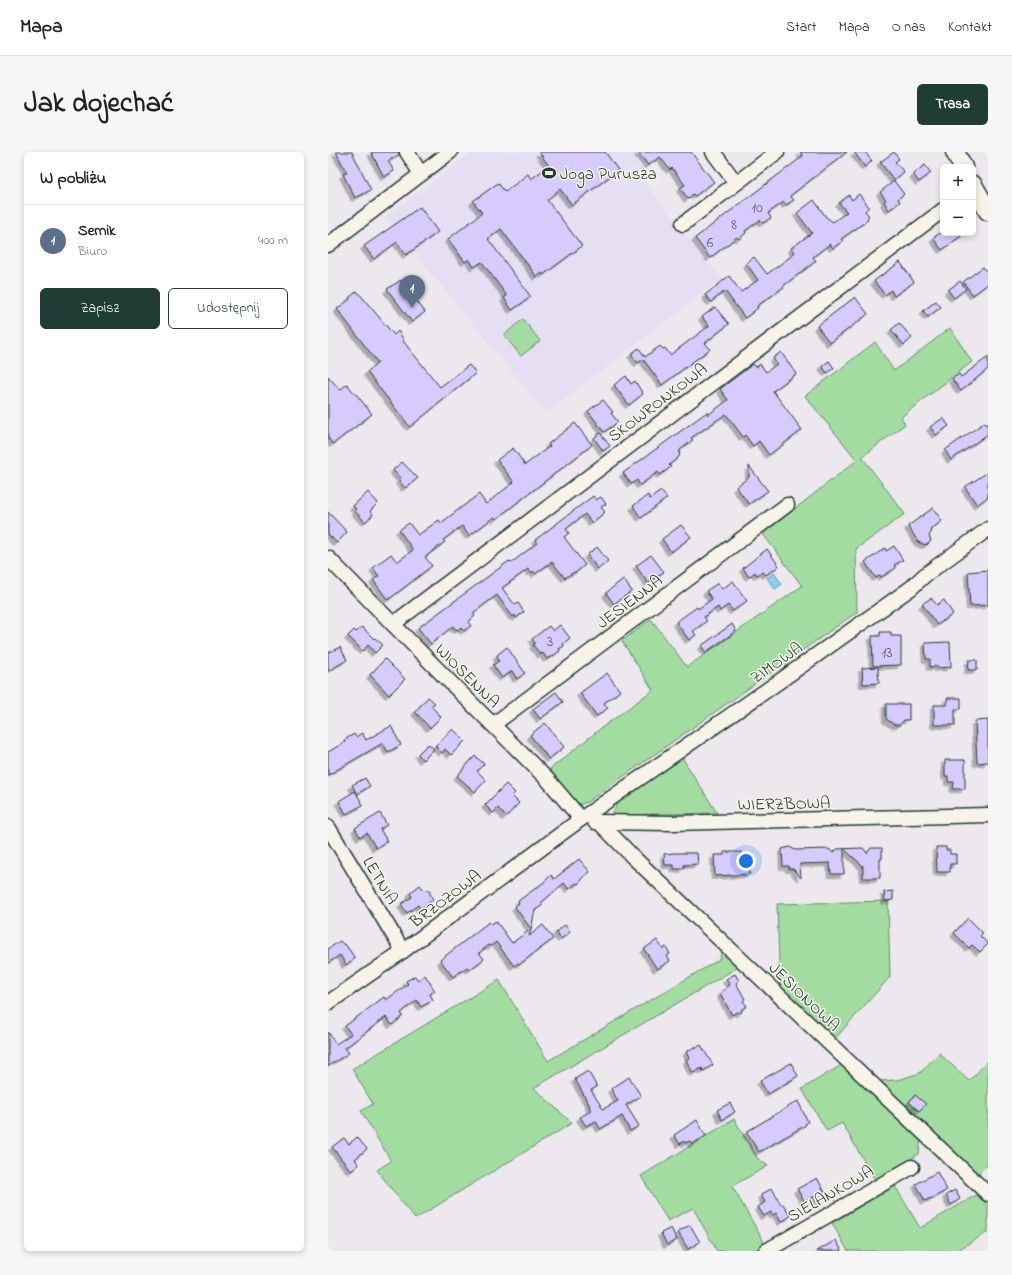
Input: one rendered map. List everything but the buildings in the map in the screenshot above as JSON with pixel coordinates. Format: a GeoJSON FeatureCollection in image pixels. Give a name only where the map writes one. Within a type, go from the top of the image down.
{"type":"FeatureCollection","features":[{"type":"Feature","properties":{"kind":"main road"},"geometry":{"type":"LineString","coordinates":[[954,152],[961,164]]}},
{"type":"Feature","properties":{"kind":"main road"},"geometry":{"type":"LineString","coordinates":[[976,191],[988,211]]}},
{"type":"Feature","properties":{"kind":"street"},"geometry":{"type":"LineString","coordinates":[[407,152],[420,174]]}},
{"type":"Feature","properties":{"kind":"street"},"geometry":{"type":"LineString","coordinates":[[328,245],[450,152]]}},
{"type":"Feature","properties":{"kind":"street"},"geometry":{"type":"LineString","coordinates":[[713,152],[736,183]]}},
{"type":"Feature","properties":{"kind":"street"},"geometry":{"type":"LineString","coordinates":[[683,224],[777,152]]}},
{"type":"Feature","properties":{"kind":"street","name":"SKOWRONKOWA"},"geometry":{"type":"LineString","coordinates":[[392,624],[940,212]]}},
{"type":"Feature","properties":{"kind":"street","name":"JESIENNA"},"geometry":{"type":"LineString","coordinates":[[492,724],[787,505]]}},
{"type":"Feature","properties":{"kind":"street","name":"ZIMOWA"},"geometry":{"type":"LineString","coordinates":[[581,819],[784,679],[911,588],[925,575],[988,529]]}},
{"type":"Feature","properties":{"kind":"street","name":"WIOSENNA"},"geometry":{"type":"LineString","coordinates":[[328,558],[548,780],[581,819]]}},
{"type":"Feature","properties":{"kind":"street","name":"WIERZBOWA"},"geometry":{"type":"LineString","coordinates":[[581,819],[600,823],[673,823],[988,815]]}},
{"type":"Feature","properties":{"kind":"street","name":"BRZOZOWA"},"geometry":{"type":"LineString","coordinates":[[328,1003],[402,952],[581,819]]}},
{"type":"Feature","properties":{"kind":"street","name":"JESIONOWA"},"geometry":{"type":"LineString","coordinates":[[600,823],[644,868],[988,1194]]}},
{"type":"Feature","properties":{"kind":"street","name":"LETNIA"},"geometry":{"type":"LineString","coordinates":[[328,827],[402,952]]}},
{"type":"Feature","properties":{"kind":"street","name":"SIELANKOWA"},"geometry":{"type":"LineString","coordinates":[[766,1251],[912,1167]]}},
{"type":"Feature","properties":{"kind":"shaded area"},"geometry":{"type":"Polygon","coordinates":[[[473,152],[666,152],[638,174],[721,279],[546,413],[385,217],[473,152]]]}},
{"type":"Feature","properties":{"kind":"green space"},"geometry":{"type":"Polygon","coordinates":[[[523,319],[540,341],[521,356],[504,335],[523,319]]]}},
{"type":"Feature","properties":{"kind":"green space"},"geometry":{"type":"Polygon","coordinates":[[[950,328],[972,362],[901,417],[905,424],[862,457],[905,514],[856,549],[857,612],[587,802],[575,806],[550,769],[600,729],[653,690],[622,641],[651,619],[687,667],[802,586],[763,534],[857,460],[805,396],[875,342],[894,371],[950,328]]]}},
{"type":"Feature","properties":{"kind":"green space"},"geometry":{"type":"Polygon","coordinates":[[[681,756],[717,813],[611,815],[622,797],[681,756]]]}},
{"type":"Feature","properties":{"kind":"green space"},"geometry":{"type":"Polygon","coordinates":[[[888,901],[890,977],[832,1042],[780,990],[777,904],[888,901]]]}},
{"type":"Feature","properties":{"kind":"green space"},"geometry":{"type":"Polygon","coordinates":[[[722,949],[740,966],[534,1088],[572,1123],[415,1219],[377,1170],[391,1161],[361,1111],[373,1104],[352,1069],[499,980],[548,1061],[720,959],[722,949]]]}},
{"type":"Feature","properties":{"kind":"green space"},"geometry":{"type":"Polygon","coordinates":[[[939,1053],[969,1081],[988,1061],[988,1164],[979,1173],[973,1174],[876,1081],[897,1080],[920,1073],[939,1053]]]}},
{"type":"Feature","properties":{"kind":"green space"},"geometry":{"type":"Polygon","coordinates":[[[843,1064],[921,1138],[919,1154],[875,1180],[842,1123],[827,1131],[802,1089],[843,1064]]]}},
{"type":"Feature","properties":{"kind":"green space"},"geometry":{"type":"Polygon","coordinates":[[[734,1119],[758,1159],[768,1166],[732,1186],[765,1244],[753,1251],[717,1251],[693,1208],[668,1221],[641,1176],[734,1119]]]}},
{"type":"Feature","properties":{"kind":"green space"},"geometry":{"type":"Polygon","coordinates":[[[895,1186],[920,1228],[976,1195],[988,1205],[988,1232],[956,1251],[848,1251],[832,1223],[895,1186]]]}},
{"type":"Feature","properties":{"kind":"water"},"geometry":{"type":"Polygon","coordinates":[[[774,573],[782,584],[775,589],[767,578],[774,573]]]}},
{"type":"Feature","properties":{"kind":"place","name":"Joga Purusza"},"geometry":{"type":"Point","coordinates":[549,173]}},
{"type":"Feature","properties":{"kind":"place","name":"Sernik"},"geometry":{"type":"Point","coordinates":[412,308]}}]}
